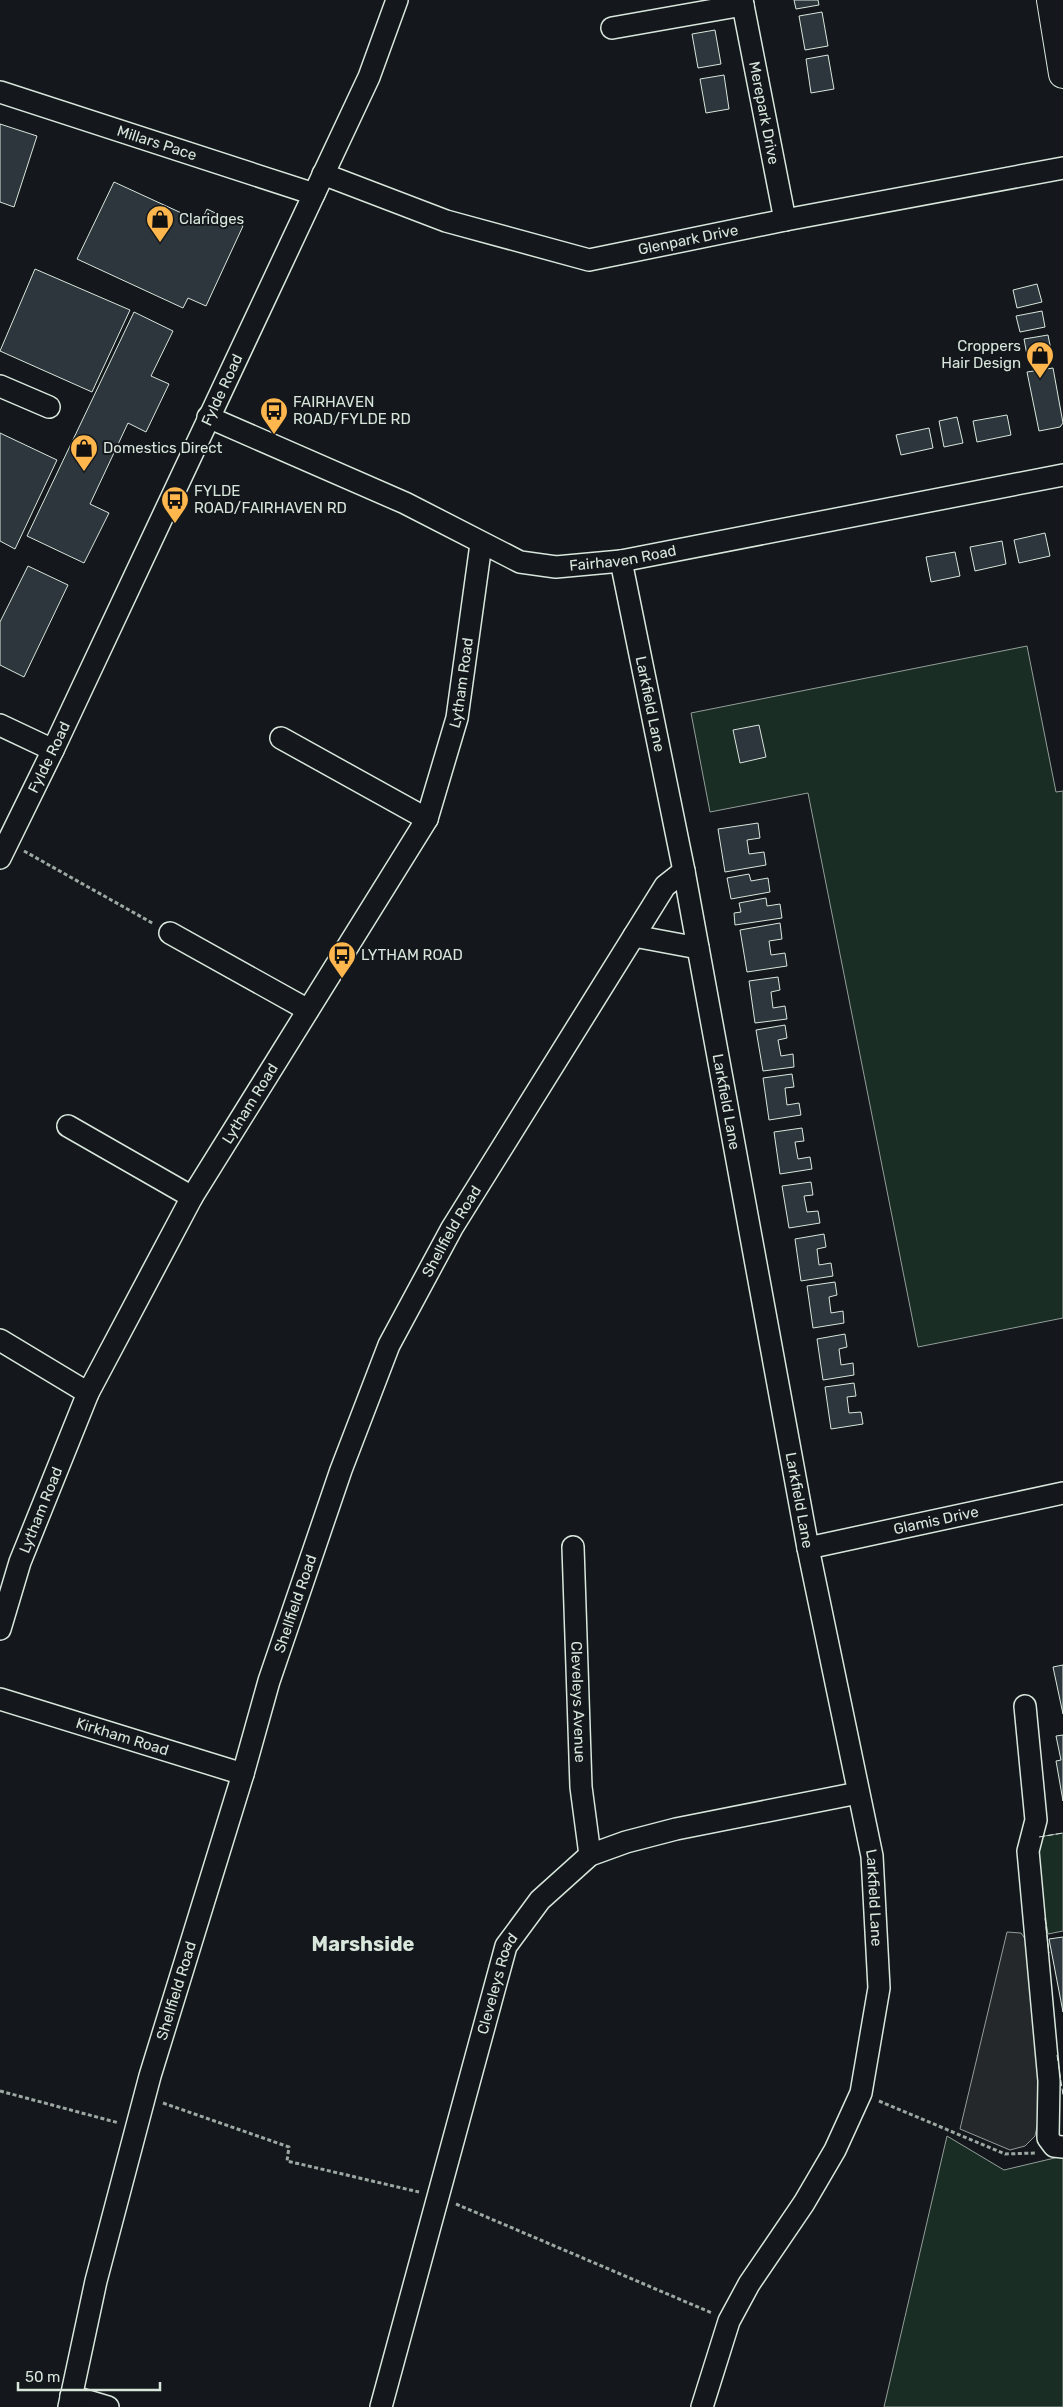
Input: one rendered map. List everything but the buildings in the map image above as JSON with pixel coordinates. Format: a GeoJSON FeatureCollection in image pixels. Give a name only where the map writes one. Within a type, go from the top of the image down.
{"type":"FeatureCollection","features":[{"type":"Feature","properties":{"kind":"highway"},"geometry":{"type":"LineString","coordinates":[[1052,0],[1063,74]]}},
{"type":"Feature","properties":{"kind":"street","name":"Fylde Road"},"geometry":{"type":"LineString","coordinates":[[4,850],[53,750],[369,76],[398,0]]}},
{"type":"Feature","properties":{"kind":"street","name":"Merepark Drive"},"geometry":{"type":"LineString","coordinates":[[612,28],[743,3],[785,220]]}},
{"type":"Feature","properties":{"kind":"street","name":"Millars Pace"},"geometry":{"type":"LineString","coordinates":[[0,92],[314,194]]}},
{"type":"Feature","properties":{"kind":"street","name":"Glenpark Drive"},"geometry":{"type":"LineString","coordinates":[[323,174],[446,221],[589,260],[785,220],[1063,168]]}},
{"type":"Feature","properties":{"kind":"street"},"geometry":{"type":"LineString","coordinates":[[0,386],[49,407]]}},
{"type":"Feature","properties":{"kind":"street","name":"Fairhaven Road"},"geometry":{"type":"LineString","coordinates":[[208,417],[405,502],[481,544],[520,562],[556,567],[621,561],[1063,475]]}},
{"type":"Feature","properties":{"kind":"street","name":"Lytham Road"},"geometry":{"type":"LineString","coordinates":[[0,1629],[20,1562],[88,1393],[192,1197],[427,819],[457,718],[481,544]]}},
{"type":"Feature","properties":{"kind":"street","name":"Larkfield Lane"},"geometry":{"type":"LineString","coordinates":[[621,561],[684,871],[808,1548],[872,1856],[879,1988],[861,2092],[830,2157],[804,2203],[749,2284],[728,2320],[702,2407]]}},
{"type":"Feature","properties":{"kind":"street"},"geometry":{"type":"LineString","coordinates":[[0,725],[53,750]]}},
{"type":"Feature","properties":{"kind":"street"},"geometry":{"type":"LineString","coordinates":[[280,738],[427,819]]}},
{"type":"Feature","properties":{"kind":"street","name":"Shellfield Road"},"geometry":{"type":"LineString","coordinates":[[70,2402],[96,2281],[150,2076],[243,1774],[269,1681],[341,1470],[389,1345],[452,1228],[665,886],[684,871]]}},
{"type":"Feature","properties":{"kind":"street"},"geometry":{"type":"LineString","coordinates":[[170,932],[308,1010]]}},
{"type":"Feature","properties":{"kind":"street"},"geometry":{"type":"LineString","coordinates":[[634,936],[698,948]]}},
{"type":"Feature","properties":{"kind":"street"},"geometry":{"type":"LineString","coordinates":[[68,1126],[192,1197]]}},
{"type":"Feature","properties":{"kind":"street"},"geometry":{"type":"LineString","coordinates":[[0,1340],[88,1393]]}},
{"type":"Feature","properties":{"kind":"street","name":"Glamis Drive"},"geometry":{"type":"LineString","coordinates":[[808,1548],[1063,1493]]}},
{"type":"Feature","properties":{"kind":"street","name":"Cleveleys Avenue"},"geometry":{"type":"LineString","coordinates":[[573,1547],[580,1787],[590,1855]]}},
{"type":"Feature","properties":{"kind":"street","name":"Kirkham Road"},"geometry":{"type":"LineString","coordinates":[[0,1699],[243,1774]]}},
{"type":"Feature","properties":{"kind":"street"},"geometry":{"type":"LineString","coordinates":[[1025,1706],[1036,1820],[1028,1851],[1049,2080],[1048,2138],[1058,2147]]}},
{"type":"Feature","properties":{"kind":"street","name":"Cleveleys Road"},"geometry":{"type":"LineString","coordinates":[[381,2407],[506,1946],[540,1900],[590,1855],[626,1842],[676,1829],[858,1793]]}},
{"type":"Feature","properties":{"kind":"street"},"geometry":{"type":"LineString","coordinates":[[70,2402],[108,2407]]}},
{"type":"Feature","properties":{"kind":"path"},"geometry":{"type":"LineString","coordinates":[[4,850],[170,932]]}},
{"type":"Feature","properties":{"kind":"path"},"geometry":{"type":"LineString","coordinates":[[0,2091],[136,2128]]}},
{"type":"Feature","properties":{"kind":"path"},"geometry":{"type":"LineString","coordinates":[[861,2092],[1004,2154],[1031,2154],[1058,2147]]}},
{"type":"Feature","properties":{"kind":"green space"},"geometry":{"type":"Polygon","coordinates":[[[1027,646],[1056,792],[1063,791],[1063,1318],[918,1347],[808,793],[710,812],[691,713],[1027,646]]]}},
{"type":"Feature","properties":{"kind":"green space"},"geometry":{"type":"Polygon","coordinates":[[[1063,1833],[1063,1931],[1048,1934],[1032,1838],[1063,1833]]]}},
{"type":"Feature","properties":{"kind":"green space"},"geometry":{"type":"Polygon","coordinates":[[[947,2136],[1004,2170],[1063,2156],[1063,2407],[884,2407],[947,2136]]]}},
{"type":"Feature","properties":{"kind":"shaded area"},"geometry":{"type":"Polygon","coordinates":[[[1007,1932],[1021,1933],[1029,1944],[1041,2107],[1035,2136],[1025,2146],[1010,2150],[960,2129],[1007,1932]]]}},
{"type":"Feature","properties":{"kind":"fence"},"geometry":{"type":"LineString","coordinates":[[1039,1837],[1063,1833]]}},
{"type":"Feature","properties":{"kind":"fence"},"geometry":{"type":"LineString","coordinates":[[1045,1918],[1049,1953]]}},
{"type":"Feature","properties":{"kind":"fence"},"geometry":{"type":"LineString","coordinates":[[1057,2055],[1063,2095]]}},
{"type":"Feature","properties":{"kind":"place","name":"Claridges"},"geometry":{"type":"Point","coordinates":[160,243]}},
{"type":"Feature","properties":{"kind":"place","name":"Croppers Hair Design"},"geometry":{"type":"Point","coordinates":[1040,379]}},
{"type":"Feature","properties":{"kind":"place","name":"FAIRHAVEN ROAD/FYLDE RD"},"geometry":{"type":"Point","coordinates":[274,435]}},
{"type":"Feature","properties":{"kind":"place","name":"Domestics Direct"},"geometry":{"type":"Point","coordinates":[84,472]}},
{"type":"Feature","properties":{"kind":"place","name":"FYLDE ROAD/FAIRHAVEN RD"},"geometry":{"type":"Point","coordinates":[175,524]}},
{"type":"Feature","properties":{"kind":"place","name":"LYTHAM ROAD"},"geometry":{"type":"Point","coordinates":[342,979]}},
{"type":"Feature","properties":{"kind":"district","name":"Marshside"},"geometry":{"type":"Point","coordinates":[363,1944]}}]}
